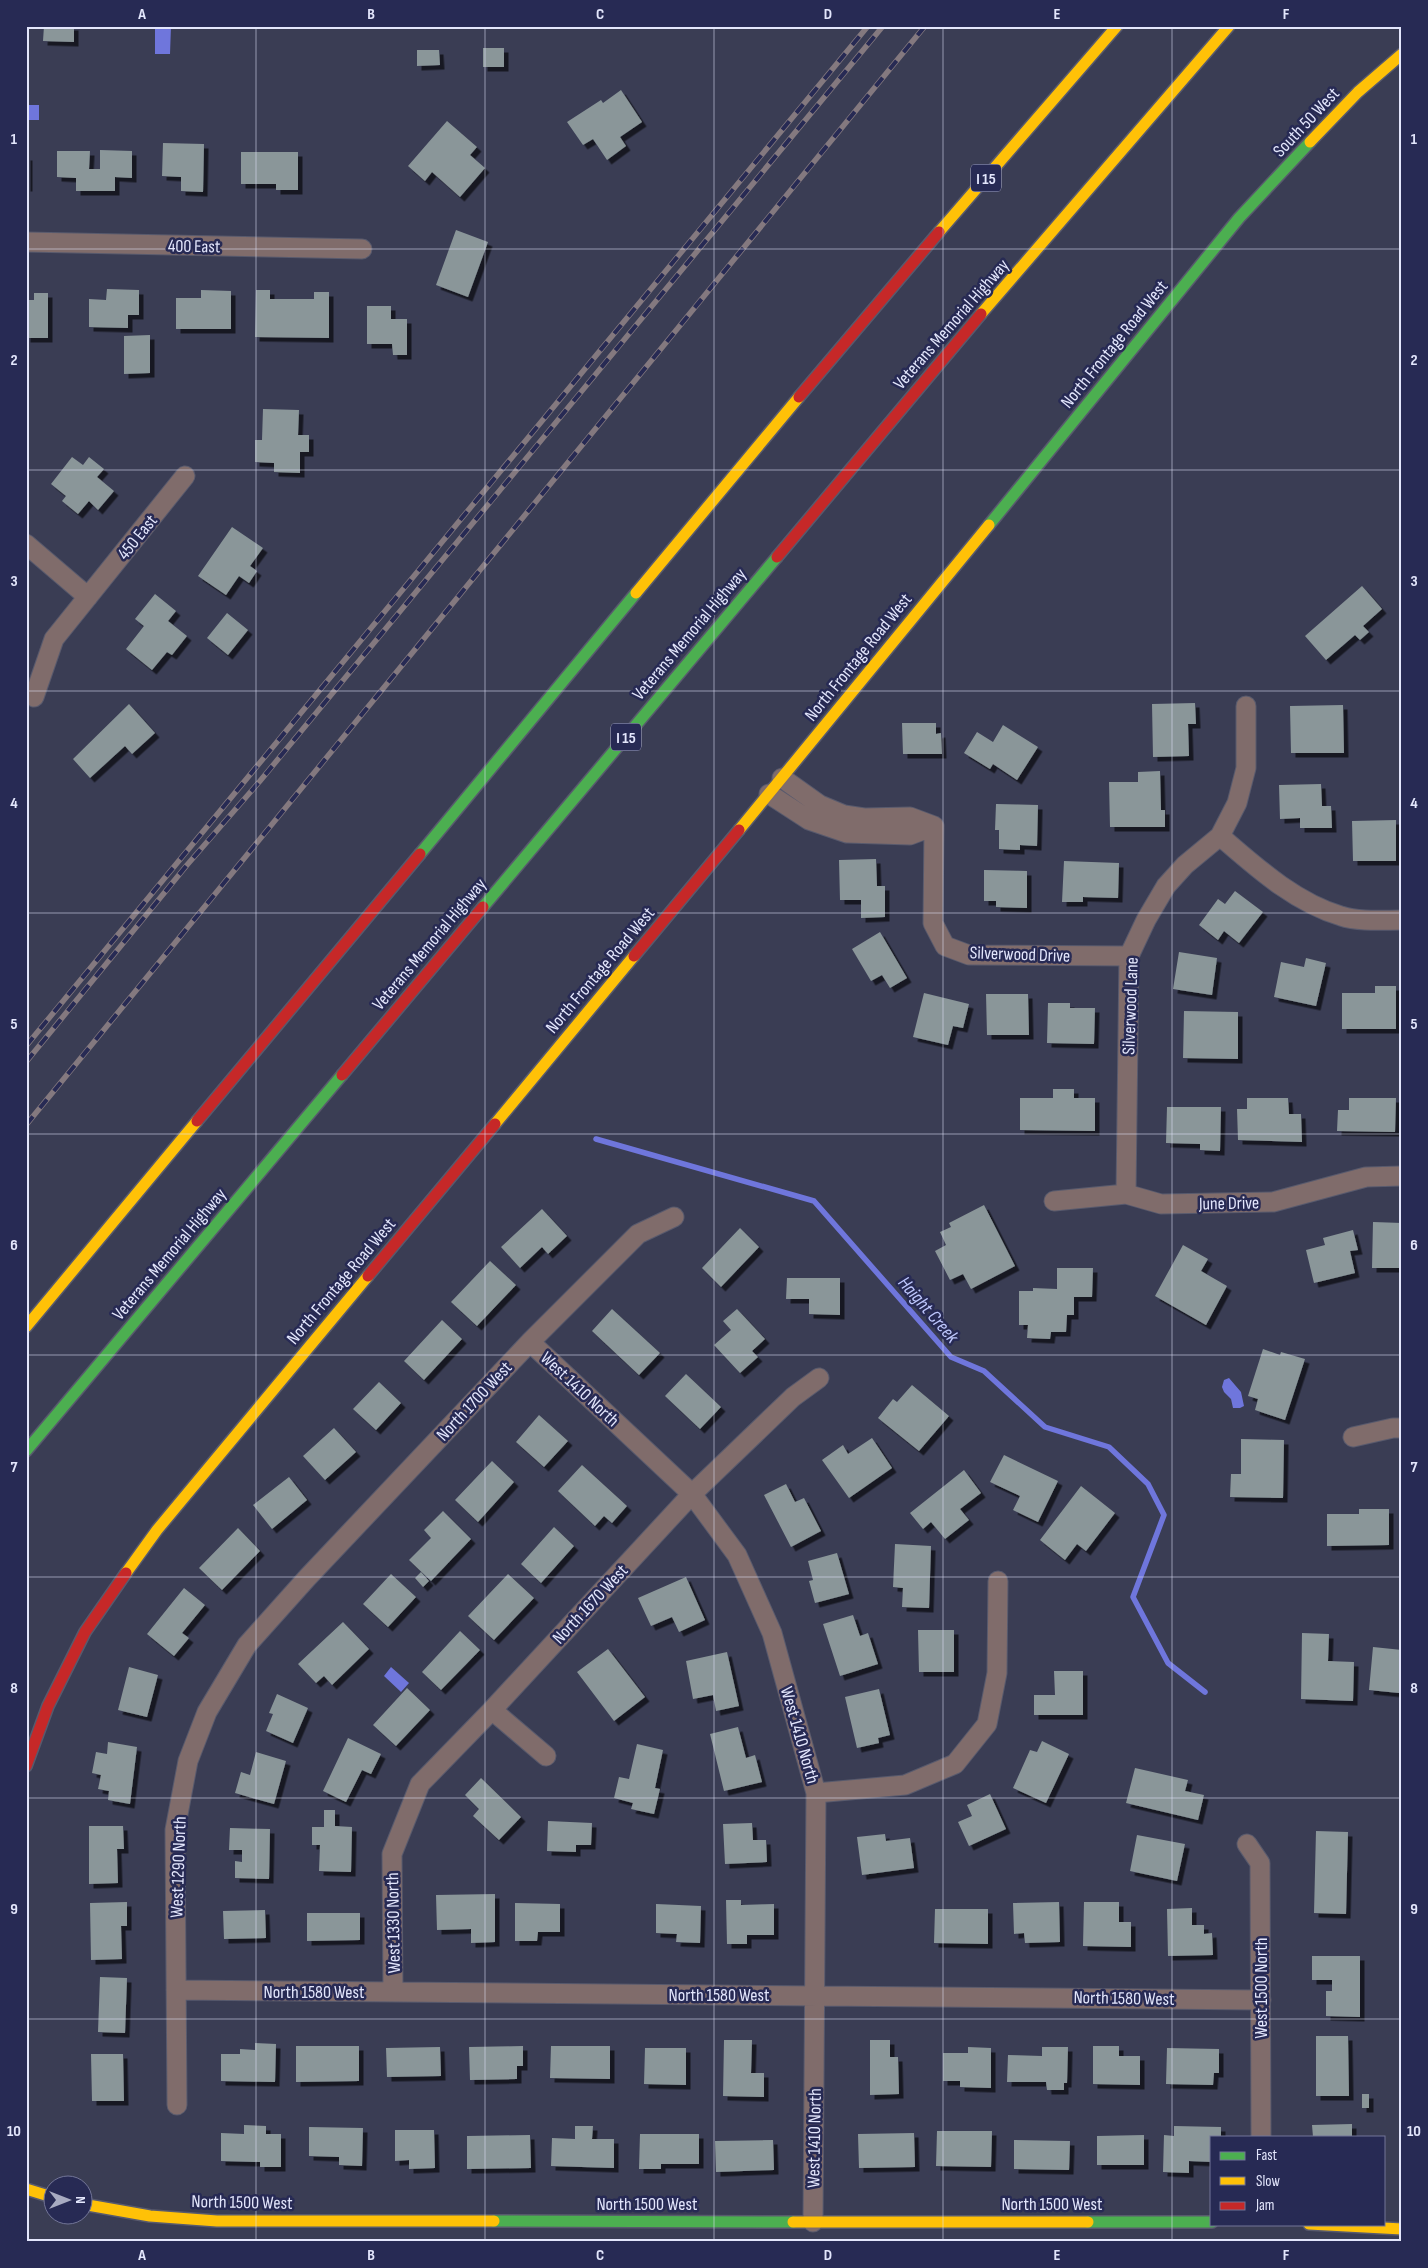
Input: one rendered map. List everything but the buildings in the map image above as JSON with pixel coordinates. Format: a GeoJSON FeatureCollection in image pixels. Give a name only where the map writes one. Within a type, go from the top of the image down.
{"type":"FeatureCollection","features":[{"type":"Feature","properties":{"kind":"main road"},"geometry":{"type":"LineString","coordinates":[[1012,148],[1104,26]]}},
{"type":"Feature","properties":{"kind":"main road","name":"I 15"},"geometry":{"type":"LineString","coordinates":[[26,1327],[855,330],[1117,26]]}},
{"type":"Feature","properties":{"kind":"main road","name":"Veterans Memorial Highway"},"geometry":{"type":"LineString","coordinates":[[26,1451],[952,349],[1229,26]]}},
{"type":"Feature","properties":{"kind":"main road","name":"South 50 West"},"geometry":{"type":"LineString","coordinates":[[1238,218],[1358,92],[1402,54]]}},
{"type":"Feature","properties":{"kind":"main road","name":"North Frontage Road West"},"geometry":{"type":"LineString","coordinates":[[26,1766],[48,1706],[85,1632],[156,1530],[769,794],[1238,218]]}},
{"type":"Feature","properties":{"kind":"main road"},"geometry":{"type":"LineString","coordinates":[[26,2189],[42,2194]]}},
{"type":"Feature","properties":{"kind":"main road","name":"North 1500 West"},"geometry":{"type":"LineString","coordinates":[[92,2206],[150,2216],[218,2221],[1210,2222]]}},
{"type":"Feature","properties":{"kind":"main road"},"geometry":{"type":"LineString","coordinates":[[1346,2226],[1402,2229]]}},
{"type":"Feature","properties":{"kind":"street","name":"400 East"},"geometry":{"type":"LineString","coordinates":[[26,242],[362,249]]}},
{"type":"Feature","properties":{"kind":"street","name":"450 East"},"geometry":{"type":"LineString","coordinates":[[34,697],[54,639],[185,476]]}},
{"type":"Feature","properties":{"kind":"street"},"geometry":{"type":"LineString","coordinates":[[26,544],[88,597]]}},
{"type":"Feature","properties":{"kind":"street","name":"Silverwood Lane"},"geometry":{"type":"LineString","coordinates":[[1126,1194],[1129,956],[1146,920],[1166,886],[1185,865],[1220,836],[1237,802],[1246,768],[1246,706]]}},
{"type":"Feature","properties":{"kind":"street"},"geometry":{"type":"LineString","coordinates":[[782,778],[820,805],[844,815],[864,818],[910,817],[934,826]]}},
{"type":"Feature","properties":{"kind":"street"},"geometry":{"type":"LineString","coordinates":[[769,794],[809,820],[847,833],[910,835],[934,826]]}},
{"type":"Feature","properties":{"kind":"street","name":"Silverwood Drive"},"geometry":{"type":"LineString","coordinates":[[934,826],[932,923],[944,946],[968,955],[1129,956]]}},
{"type":"Feature","properties":{"kind":"street"},"geometry":{"type":"LineString","coordinates":[[1220,836],[1276,883],[1308,902],[1341,916],[1402,920]]}},
{"type":"Feature","properties":{"kind":"street","name":"June Drive"},"geometry":{"type":"LineString","coordinates":[[1054,1201],[1126,1194],[1160,1204],[1273,1202],[1366,1177],[1402,1176]]}},
{"type":"Feature","properties":{"kind":"street","name":"North 1700 West"},"geometry":{"type":"LineString","coordinates":[[307,1578],[530,1342],[638,1234],[674,1217]]}},
{"type":"Feature","properties":{"kind":"street","name":"West 1410 North"},"geometry":{"type":"LineString","coordinates":[[530,1342],[692,1494],[737,1555],[772,1632],[816,1793],[813,2222]]}},
{"type":"Feature","properties":{"kind":"street","name":"North 1670 West"},"geometry":{"type":"LineString","coordinates":[[392,1854],[420,1784],[492,1710],[692,1494],[793,1397],[819,1378]]}},
{"type":"Feature","properties":{"kind":"street"},"geometry":{"type":"LineString","coordinates":[[1353,1437],[1393,1428],[1402,1428]]}},
{"type":"Feature","properties":{"kind":"street","name":"West 1290 North"},"geometry":{"type":"LineString","coordinates":[[177,2105],[176,1830],[188,1762],[207,1712],[246,1646],[307,1578]]}},
{"type":"Feature","properties":{"kind":"street"},"geometry":{"type":"LineString","coordinates":[[816,1793],[905,1785],[955,1764],[987,1724],[997,1673],[998,1581]]}},
{"type":"Feature","properties":{"kind":"street"},"geometry":{"type":"LineString","coordinates":[[492,1710],[546,1756]]}},
{"type":"Feature","properties":{"kind":"street","name":"West 1500 North"},"geometry":{"type":"LineString","coordinates":[[1247,1844],[1260,1863],[1261,2136]]}},
{"type":"Feature","properties":{"kind":"street","name":"West 1330 North"},"geometry":{"type":"LineString","coordinates":[[392,1854],[393,1992]]}},
{"type":"Feature","properties":{"kind":"street","name":"North 1580 West"},"geometry":{"type":"LineString","coordinates":[[176,1990],[1261,2000]]}},
{"type":"Feature","properties":{"kind":"shaded area"},"geometry":{"type":"Polygon","coordinates":[[[155,26],[171,26],[170,54],[155,54],[155,26]]]}},
{"type":"Feature","properties":{"kind":"shaded area"},"geometry":{"type":"Polygon","coordinates":[[[26,105],[39,105],[39,120],[26,120],[26,105]]]}},
{"type":"Feature","properties":{"kind":"shaded area"},"geometry":{"type":"Polygon","coordinates":[[[1229,1378],[1241,1392],[1244,1406],[1240,1408],[1233,1408],[1231,1399],[1222,1387],[1224,1380],[1229,1378]]]}},
{"type":"Feature","properties":{"kind":"shaded area"},"geometry":{"type":"Polygon","coordinates":[[[391,1667],[409,1683],[401,1692],[384,1676],[391,1667]]]}},
{"type":"Feature","properties":{"kind":"waterway","name":"Haight Creek"},"geometry":{"type":"LineString","coordinates":[[596,1139],[814,1201],[951,1357],[984,1371],[1045,1427],[1109,1447],[1148,1484],[1164,1515],[1133,1597],[1168,1663],[1205,1692]]}},
{"type":"Feature","properties":{"kind":"railway"},"geometry":{"type":"LineString","coordinates":[[26,1046],[868,26]]}},
{"type":"Feature","properties":{"kind":"railway"},"geometry":{"type":"LineString","coordinates":[[26,1062],[187,865],[260,781],[883,26]]}},
{"type":"Feature","properties":{"kind":"railway"},"geometry":{"type":"LineString","coordinates":[[26,1125],[925,26]]}},
{"type":"Feature","properties":{"kind":"traffic: fast"},"geometry":{"type":"LineString","coordinates":[[989,525],[1239,218],[1310,142]]}},
{"type":"Feature","properties":{"kind":"traffic: fast"},"geometry":{"type":"LineString","coordinates":[[483,907],[777,557]]}},
{"type":"Feature","properties":{"kind":"traffic: fast"},"geometry":{"type":"LineString","coordinates":[[420,854],[636,593]]}},
{"type":"Feature","properties":{"kind":"traffic: fast"},"geometry":{"type":"LineString","coordinates":[[26,1451],[342,1075]]}},
{"type":"Feature","properties":{"kind":"traffic: fast"},"geometry":{"type":"LineString","coordinates":[[494,2221],[793,2222]]}},
{"type":"Feature","properties":{"kind":"traffic: fast"},"geometry":{"type":"LineString","coordinates":[[1088,2222],[1210,2222]]}},
{"type":"Feature","properties":{"kind":"traffic: slow"},"geometry":{"type":"LineString","coordinates":[[939,232],[1117,26]]}},
{"type":"Feature","properties":{"kind":"traffic: slow"},"geometry":{"type":"LineString","coordinates":[[981,314],[1229,26]]}},
{"type":"Feature","properties":{"kind":"traffic: slow"},"geometry":{"type":"LineString","coordinates":[[1310,142],[1358,92],[1402,54]]}},
{"type":"Feature","properties":{"kind":"traffic: slow"},"geometry":{"type":"LineString","coordinates":[[636,593],[799,397]]}},
{"type":"Feature","properties":{"kind":"traffic: slow"},"geometry":{"type":"LineString","coordinates":[[739,830],[989,525]]}},
{"type":"Feature","properties":{"kind":"traffic: slow"},"geometry":{"type":"LineString","coordinates":[[495,1124],[634,956]]}},
{"type":"Feature","properties":{"kind":"traffic: slow"},"geometry":{"type":"LineString","coordinates":[[26,1327],[197,1121]]}},
{"type":"Feature","properties":{"kind":"traffic: slow"},"geometry":{"type":"LineString","coordinates":[[126,1573],[157,1530],[368,1276]]}},
{"type":"Feature","properties":{"kind":"traffic: slow"},"geometry":{"type":"LineString","coordinates":[[26,2189],[42,2194]]}},
{"type":"Feature","properties":{"kind":"traffic: slow"},"geometry":{"type":"LineString","coordinates":[[92,2206],[150,2216],[217,2221],[494,2221]]}},
{"type":"Feature","properties":{"kind":"traffic: slow"},"geometry":{"type":"LineString","coordinates":[[793,2222],[1088,2222]]}},
{"type":"Feature","properties":{"kind":"traffic: slow"},"geometry":{"type":"LineString","coordinates":[[1346,2226],[1402,2229]]}},
{"type":"Feature","properties":{"kind":"traffic: jam"},"geometry":{"type":"LineString","coordinates":[[799,397],[939,232]]}},
{"type":"Feature","properties":{"kind":"traffic: jam"},"geometry":{"type":"LineString","coordinates":[[777,557],[981,314]]}},
{"type":"Feature","properties":{"kind":"traffic: jam"},"geometry":{"type":"LineString","coordinates":[[634,956],[739,830]]}},
{"type":"Feature","properties":{"kind":"traffic: jam"},"geometry":{"type":"LineString","coordinates":[[197,1121],[420,854]]}},
{"type":"Feature","properties":{"kind":"traffic: jam"},"geometry":{"type":"LineString","coordinates":[[342,1075],[483,907]]}},
{"type":"Feature","properties":{"kind":"traffic: jam"},"geometry":{"type":"LineString","coordinates":[[368,1276],[495,1124]]}},
{"type":"Feature","properties":{"kind":"traffic: jam"},"geometry":{"type":"LineString","coordinates":[[26,1766],[48,1706],[85,1632],[126,1573]]}}]}
